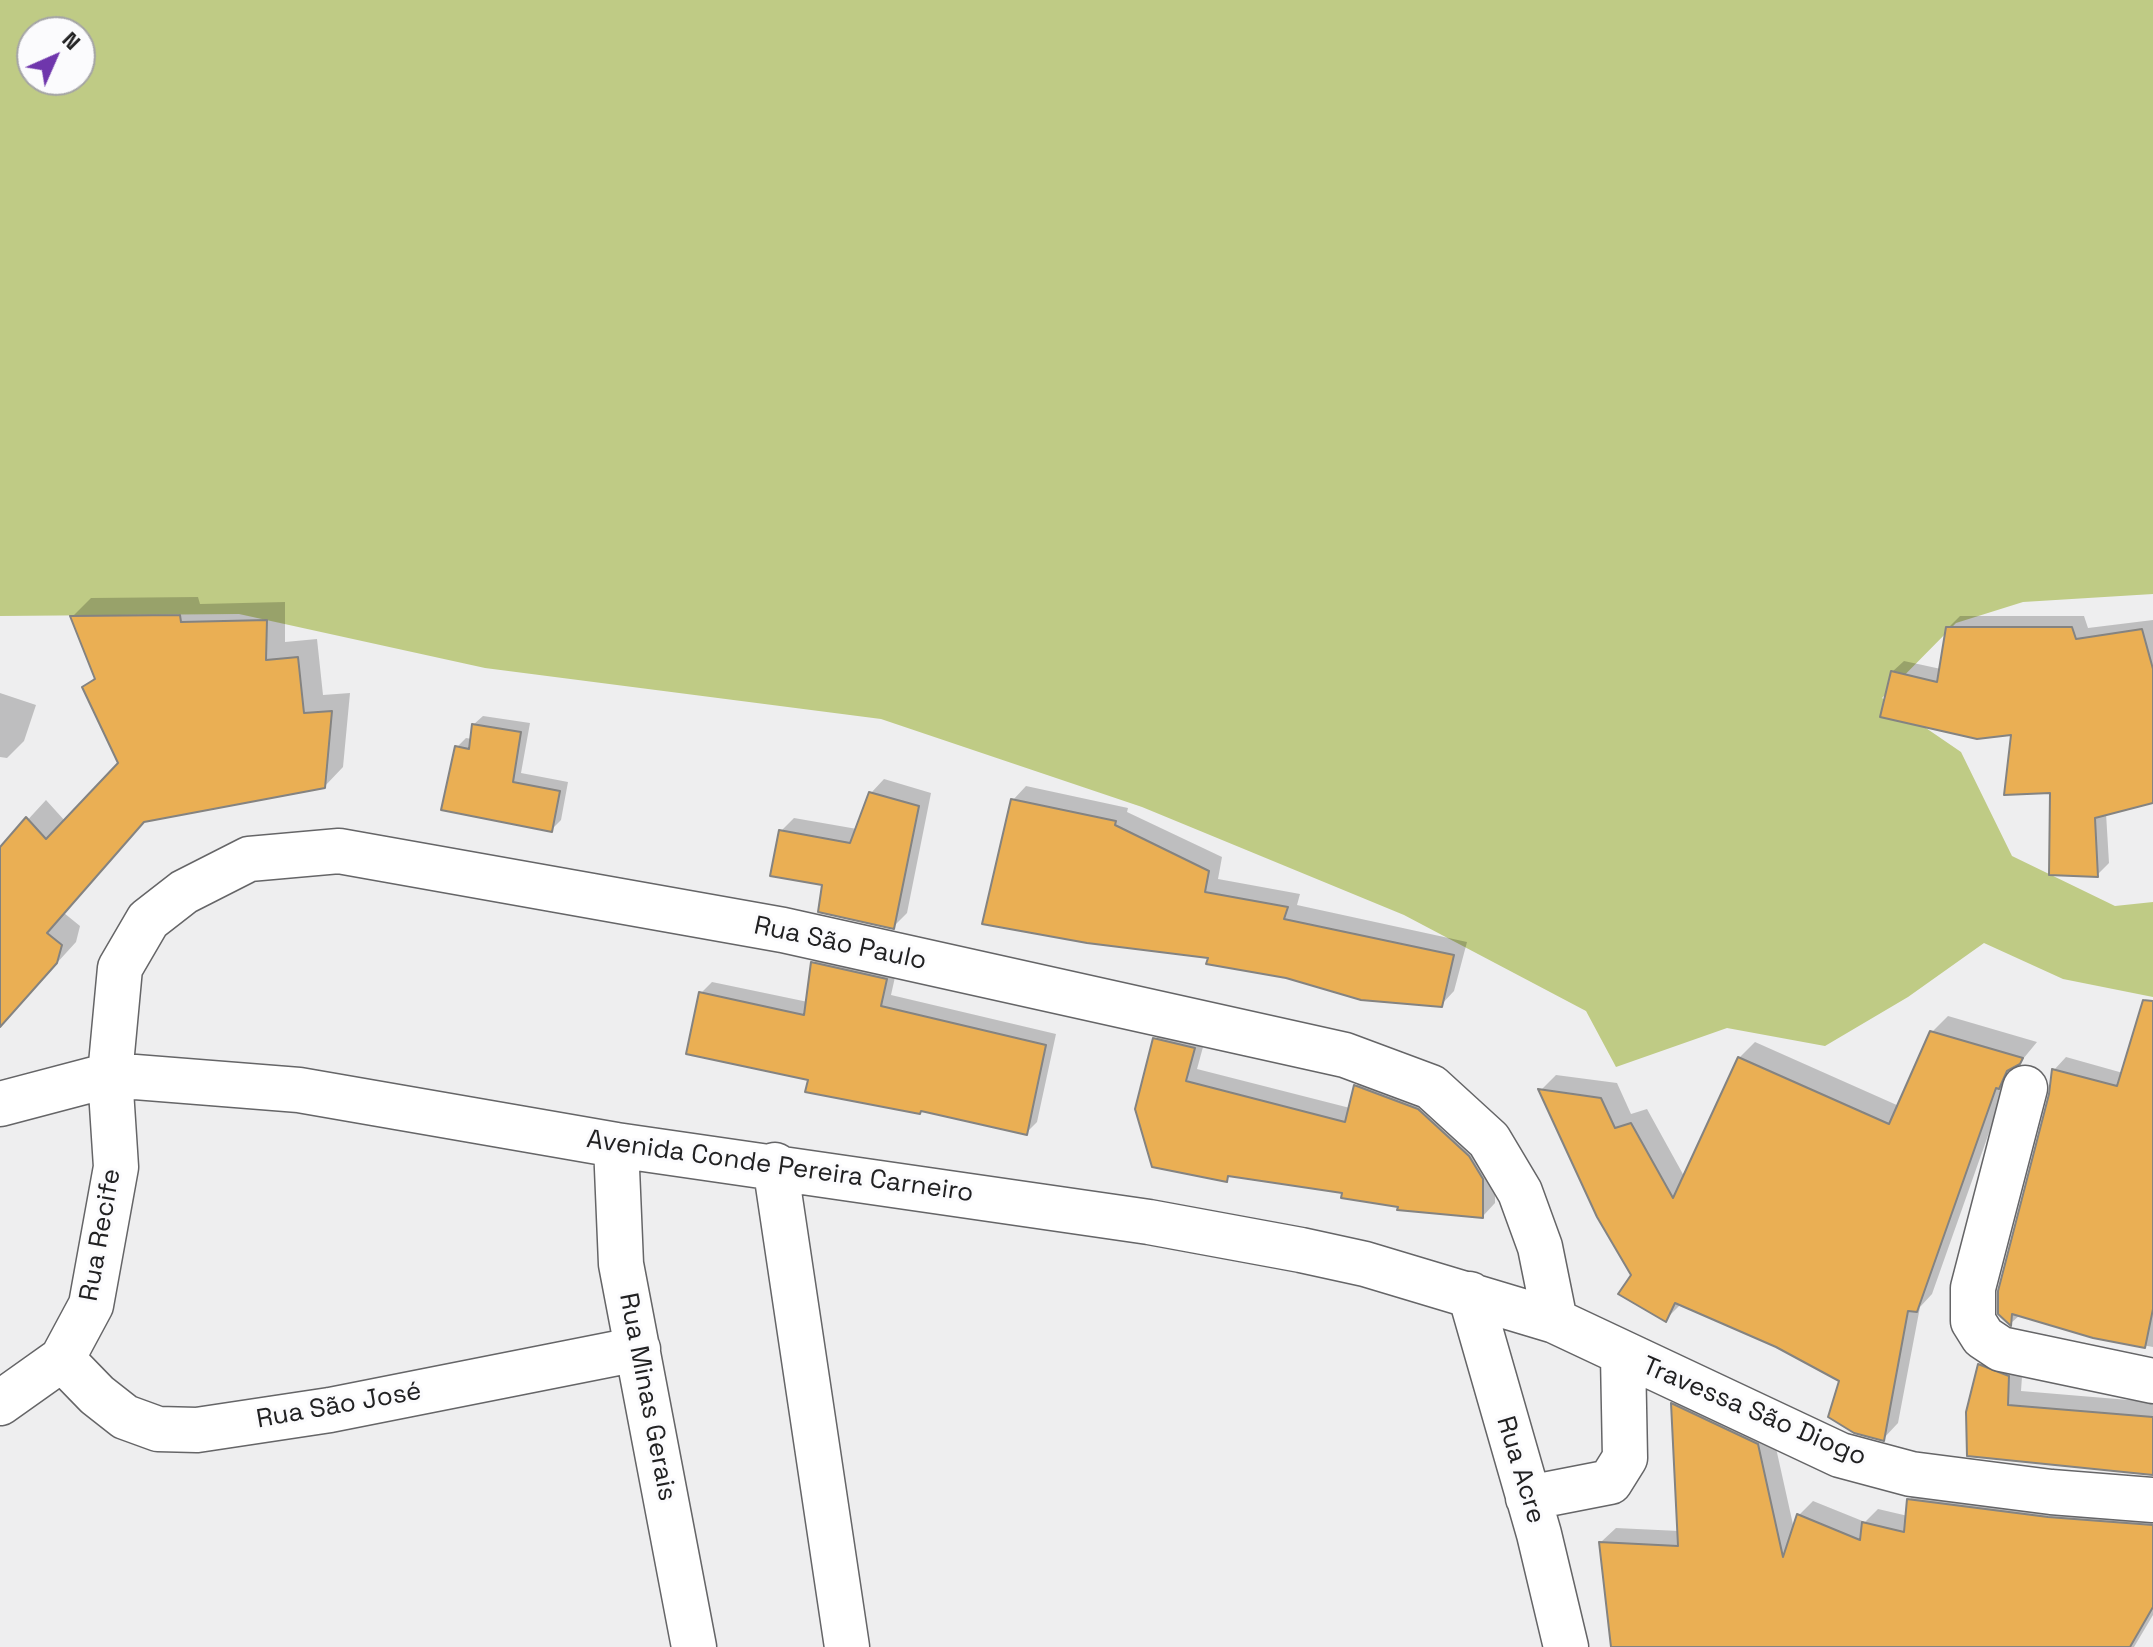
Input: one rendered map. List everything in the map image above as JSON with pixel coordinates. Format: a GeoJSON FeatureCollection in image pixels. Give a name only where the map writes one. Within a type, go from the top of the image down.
{"type":"FeatureCollection","features":[{"type":"Feature","properties":{"kind":"street","name":"Rua São Paulo"},"geometry":{"type":"LineString","coordinates":[[110,1075],[120,968],[148,920],[184,892],[249,859],[339,851],[798,934],[1345,1055],[1431,1087],[1489,1140],[1520,1192],[1540,1247],[1555,1321]]}},
{"type":"Feature","properties":{"kind":"street","name":"Avenida Conde Pereira Carneiro"},"geometry":{"type":"LineString","coordinates":[[0,1104],[110,1075],[299,1090],[616,1145],[775,1165],[1149,1222],[1301,1250],[1470,1294],[1555,1321]]}},
{"type":"Feature","properties":{"kind":"street","name":"Rua Recife"},"geometry":{"type":"LineString","coordinates":[[0,1403],[62,1359],[91,1305],[116,1167],[110,1075]]}},
{"type":"Feature","properties":{"kind":"street"},"geometry":{"type":"LineString","coordinates":[[2025,1088],[1973,1288],[1973,1321],[1983,1337],[2001,1349],[2153,1381]]}},
{"type":"Feature","properties":{"kind":"street","name":"Rua Minas Gerais"},"geometry":{"type":"LineString","coordinates":[[616,1145],[621,1264],[694,1647]]}},
{"type":"Feature","properties":{"kind":"street"},"geometry":{"type":"LineString","coordinates":[[775,1165],[847,1647]]}},
{"type":"Feature","properties":{"kind":"street","name":"Rua Acre"},"geometry":{"type":"LineString","coordinates":[[1470,1294],[1528,1498],[1566,1647]]}},
{"type":"Feature","properties":{"kind":"street","name":"Travessa São Diogo"},"geometry":{"type":"LineString","coordinates":[[1555,1321],[1623,1356],[1854,1459],[1911,1474],[2051,1492],[2153,1500]]}},
{"type":"Feature","properties":{"kind":"street","name":"Rua São José"},"geometry":{"type":"LineString","coordinates":[[62,1359],[97,1395],[125,1417],[158,1429],[197,1430],[330,1410],[638,1349]]}},
{"type":"Feature","properties":{"kind":"street"},"geometry":{"type":"LineString","coordinates":[[1528,1498],[1610,1482],[1625,1458],[1623,1356]]}},
{"type":"Feature","properties":{"kind":"green space"},"geometry":{"type":"Polygon","coordinates":[[[0,0],[2153,0],[2153,594],[2023,602],[1956,623],[1882,698],[1961,752],[2012,856],[2115,906],[2153,902],[2153,997],[2063,979],[1984,943],[1908,997],[1825,1046],[1727,1028],[1616,1067],[1586,1011],[1404,915],[1142,807],[881,719],[485,668],[239,614],[0,616],[0,0]]]}},
{"type":"Feature","properties":{"kind":"building"},"geometry":{"type":"Polygon","coordinates":[[[180,615],[181,622],[267,620],[266,660],[298,657],[304,713],[332,711],[325,788],[144,822],[47,933],[62,945],[57,963],[0,1027],[0,847],[26,817],[46,839],[118,763],[82,687],[95,679],[70,616],[180,615]]]}},
{"type":"Feature","properties":{"kind":"building"},"geometry":{"type":"Polygon","coordinates":[[[1946,627],[2072,627],[2076,639],[2142,629],[2153,669],[2153,803],[2095,818],[2098,877],[2049,875],[2050,793],[2004,795],[2011,735],[1977,739],[1880,717],[1891,671],[1937,682],[1946,627]]]}},
{"type":"Feature","properties":{"kind":"building"},"geometry":{"type":"Polygon","coordinates":[[[472,724],[521,732],[513,782],[560,791],[552,832],[441,810],[455,746],[469,749],[472,724]]]}},
{"type":"Feature","properties":{"kind":"building"},"geometry":{"type":"Polygon","coordinates":[[[869,792],[919,806],[894,929],[818,912],[822,885],[770,876],[779,830],[850,843],[869,792]]]}},
{"type":"Feature","properties":{"kind":"building"},"geometry":{"type":"Polygon","coordinates":[[[1011,799],[1116,821],[1115,825],[1209,871],[1205,892],[1288,907],[1284,919],[1454,955],[1442,1007],[1361,1000],[1286,978],[1206,964],[1208,958],[1087,943],[982,924],[1011,799]]]}},
{"type":"Feature","properties":{"kind":"building"},"geometry":{"type":"Polygon","coordinates":[[[811,962],[887,979],[881,1006],[1046,1045],[1027,1135],[921,1111],[920,1114],[805,1092],[808,1080],[686,1054],[699,992],[804,1015],[811,962]]]}},
{"type":"Feature","properties":{"kind":"building"},"geometry":{"type":"Polygon","coordinates":[[[2143,1000],[2153,1001],[2153,1309],[2145,1348],[2093,1338],[2012,1314],[2011,1326],[1998,1314],[1998,1291],[2049,1094],[2052,1069],[2117,1086],[2143,1000]]]}},
{"type":"Feature","properties":{"kind":"building"},"geometry":{"type":"Polygon","coordinates":[[[1930,1031],[2023,1058],[2020,1064],[2007,1071],[1999,1089],[1996,1088],[1917,1312],[1908,1311],[1884,1441],[1854,1433],[1828,1417],[1839,1381],[1776,1347],[1675,1303],[1666,1322],[1618,1294],[1631,1275],[1597,1217],[1538,1089],[1601,1098],[1615,1128],[1631,1123],[1673,1198],[1738,1057],[1889,1124],[1930,1031]]]}},
{"type":"Feature","properties":{"kind":"building"},"geometry":{"type":"Polygon","coordinates":[[[1153,1038],[1195,1048],[1186,1081],[1345,1122],[1354,1085],[1418,1109],[1469,1156],[1483,1179],[1483,1218],[1397,1210],[1398,1207],[1341,1198],[1342,1193],[1228,1176],[1227,1182],[1152,1167],[1135,1109],[1153,1038]]]}},
{"type":"Feature","properties":{"kind":"building"},"geometry":{"type":"Polygon","coordinates":[[[1978,1364],[2009,1376],[2008,1405],[2153,1417],[2153,1475],[1967,1456],[1966,1412],[1978,1364]]]}},
{"type":"Feature","properties":{"kind":"building"},"geometry":{"type":"Polygon","coordinates":[[[1671,1403],[1758,1444],[1783,1557],[1797,1514],[1860,1540],[1862,1522],[1904,1532],[1907,1499],[2048,1517],[2153,1525],[2153,1607],[2130,1647],[1611,1647],[1599,1542],[1678,1546],[1671,1403]]]}}]}
